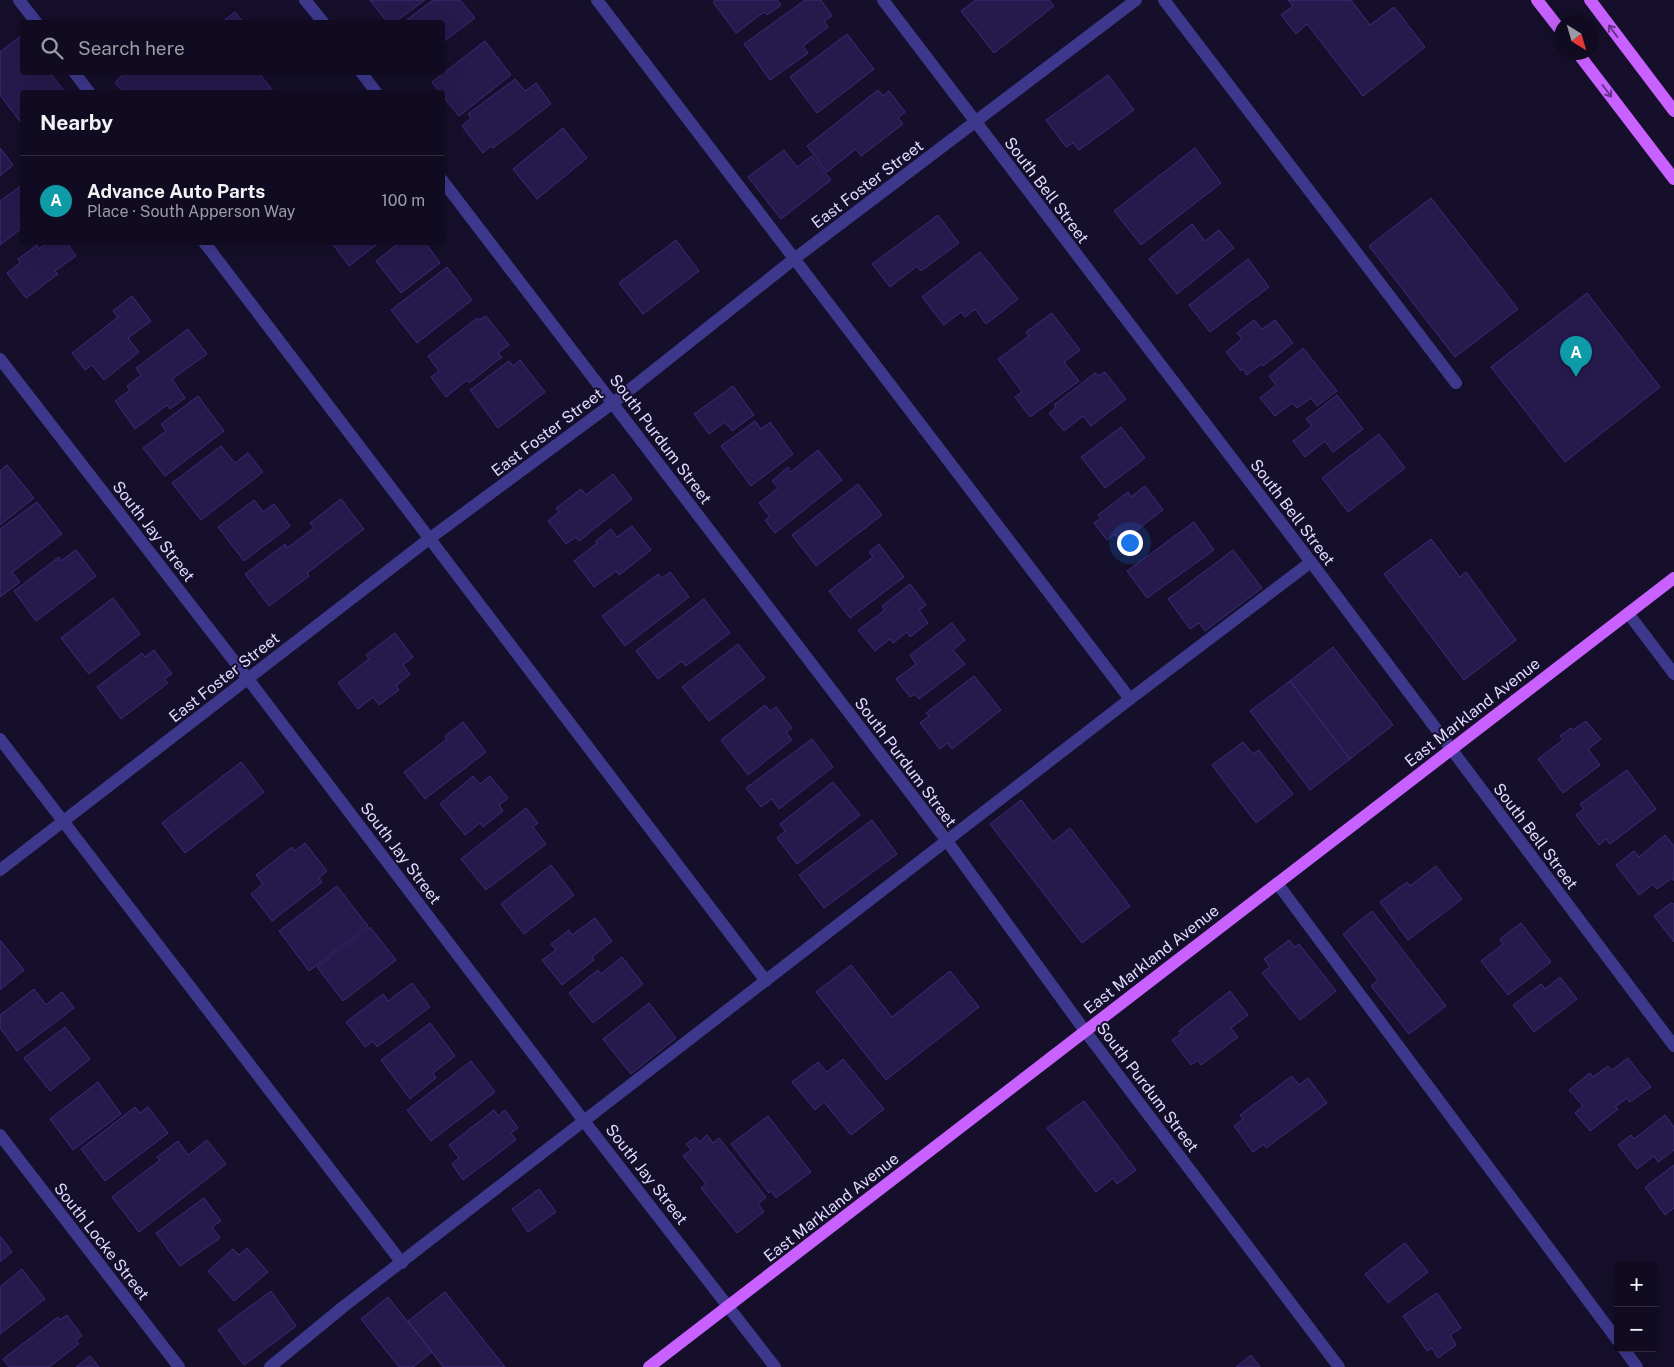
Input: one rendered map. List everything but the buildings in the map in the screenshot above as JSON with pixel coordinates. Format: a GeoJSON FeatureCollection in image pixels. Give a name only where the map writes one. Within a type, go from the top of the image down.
{"type":"FeatureCollection","features":[{"type":"Feature","properties":{"kind":"main road"},"geometry":{"type":"LineString","coordinates":[[1537,0],[1554,22]]}},
{"type":"Feature","properties":{"kind":"main road"},"geometry":{"type":"LineString","coordinates":[[1590,0],[1674,111]]}},
{"type":"Feature","properties":{"kind":"main road"},"geometry":{"type":"LineString","coordinates":[[1583,60],[1674,180]]}},
{"type":"Feature","properties":{"kind":"main road","name":"East Markland Avenue"},"geometry":{"type":"LineString","coordinates":[[649,1367],[1674,578]]}},
{"type":"Feature","properties":{"kind":"street"},"geometry":{"type":"LineString","coordinates":[[19,0],[34,20]]}},
{"type":"Feature","properties":{"kind":"street"},"geometry":{"type":"LineString","coordinates":[[305,0],[320,20]]}},
{"type":"Feature","properties":{"kind":"street"},"geometry":{"type":"LineString","coordinates":[[597,0],[1130,699]]}},
{"type":"Feature","properties":{"kind":"street","name":"South Bell Street"},"geometry":{"type":"LineString","coordinates":[[883,0],[1312,562],[1674,1046]]}},
{"type":"Feature","properties":{"kind":"street","name":"East Foster Street"},"geometry":{"type":"LineString","coordinates":[[0,870],[430,539],[613,403],[794,259],[1136,0]]}},
{"type":"Feature","properties":{"kind":"street"},"geometry":{"type":"LineString","coordinates":[[1164,0],[1456,383]]}},
{"type":"Feature","properties":{"kind":"street"},"geometry":{"type":"LineString","coordinates":[[76,75],[88,90]]}},
{"type":"Feature","properties":{"kind":"street"},"geometry":{"type":"LineString","coordinates":[[363,75],[374,90]]}},
{"type":"Feature","properties":{"kind":"street","name":"South Purdum Street"},"geometry":{"type":"LineString","coordinates":[[445,184],[946,841],[1085,1031],[1339,1367]]}},
{"type":"Feature","properties":{"kind":"street"},"geometry":{"type":"LineString","coordinates":[[206,245],[766,981]]}},
{"type":"Feature","properties":{"kind":"street","name":"South Jay Street"},"geometry":{"type":"LineString","coordinates":[[0,358],[248,679],[584,1121],[775,1367]]}},
{"type":"Feature","properties":{"kind":"street"},"geometry":{"type":"LineString","coordinates":[[270,1367],[343,1307],[946,841],[1312,562]]}},
{"type":"Feature","properties":{"kind":"street"},"geometry":{"type":"LineString","coordinates":[[1628,613],[1674,674]]}},
{"type":"Feature","properties":{"kind":"street"},"geometry":{"type":"LineString","coordinates":[[0,739],[402,1263]]}},
{"type":"Feature","properties":{"kind":"street"},"geometry":{"type":"LineString","coordinates":[[1277,883],[1614,1336]]}},
{"type":"Feature","properties":{"kind":"street","name":"South Locke Street"},"geometry":{"type":"LineString","coordinates":[[0,1135],[178,1367]]}},
{"type":"Feature","properties":{"kind":"street"},"geometry":{"type":"LineString","coordinates":[[1626,1352],[1637,1367]]}},
{"type":"Feature","properties":{"kind":"place","name":"Advance Auto Parts"},"geometry":{"type":"Point","coordinates":[1576,377]}}]}
